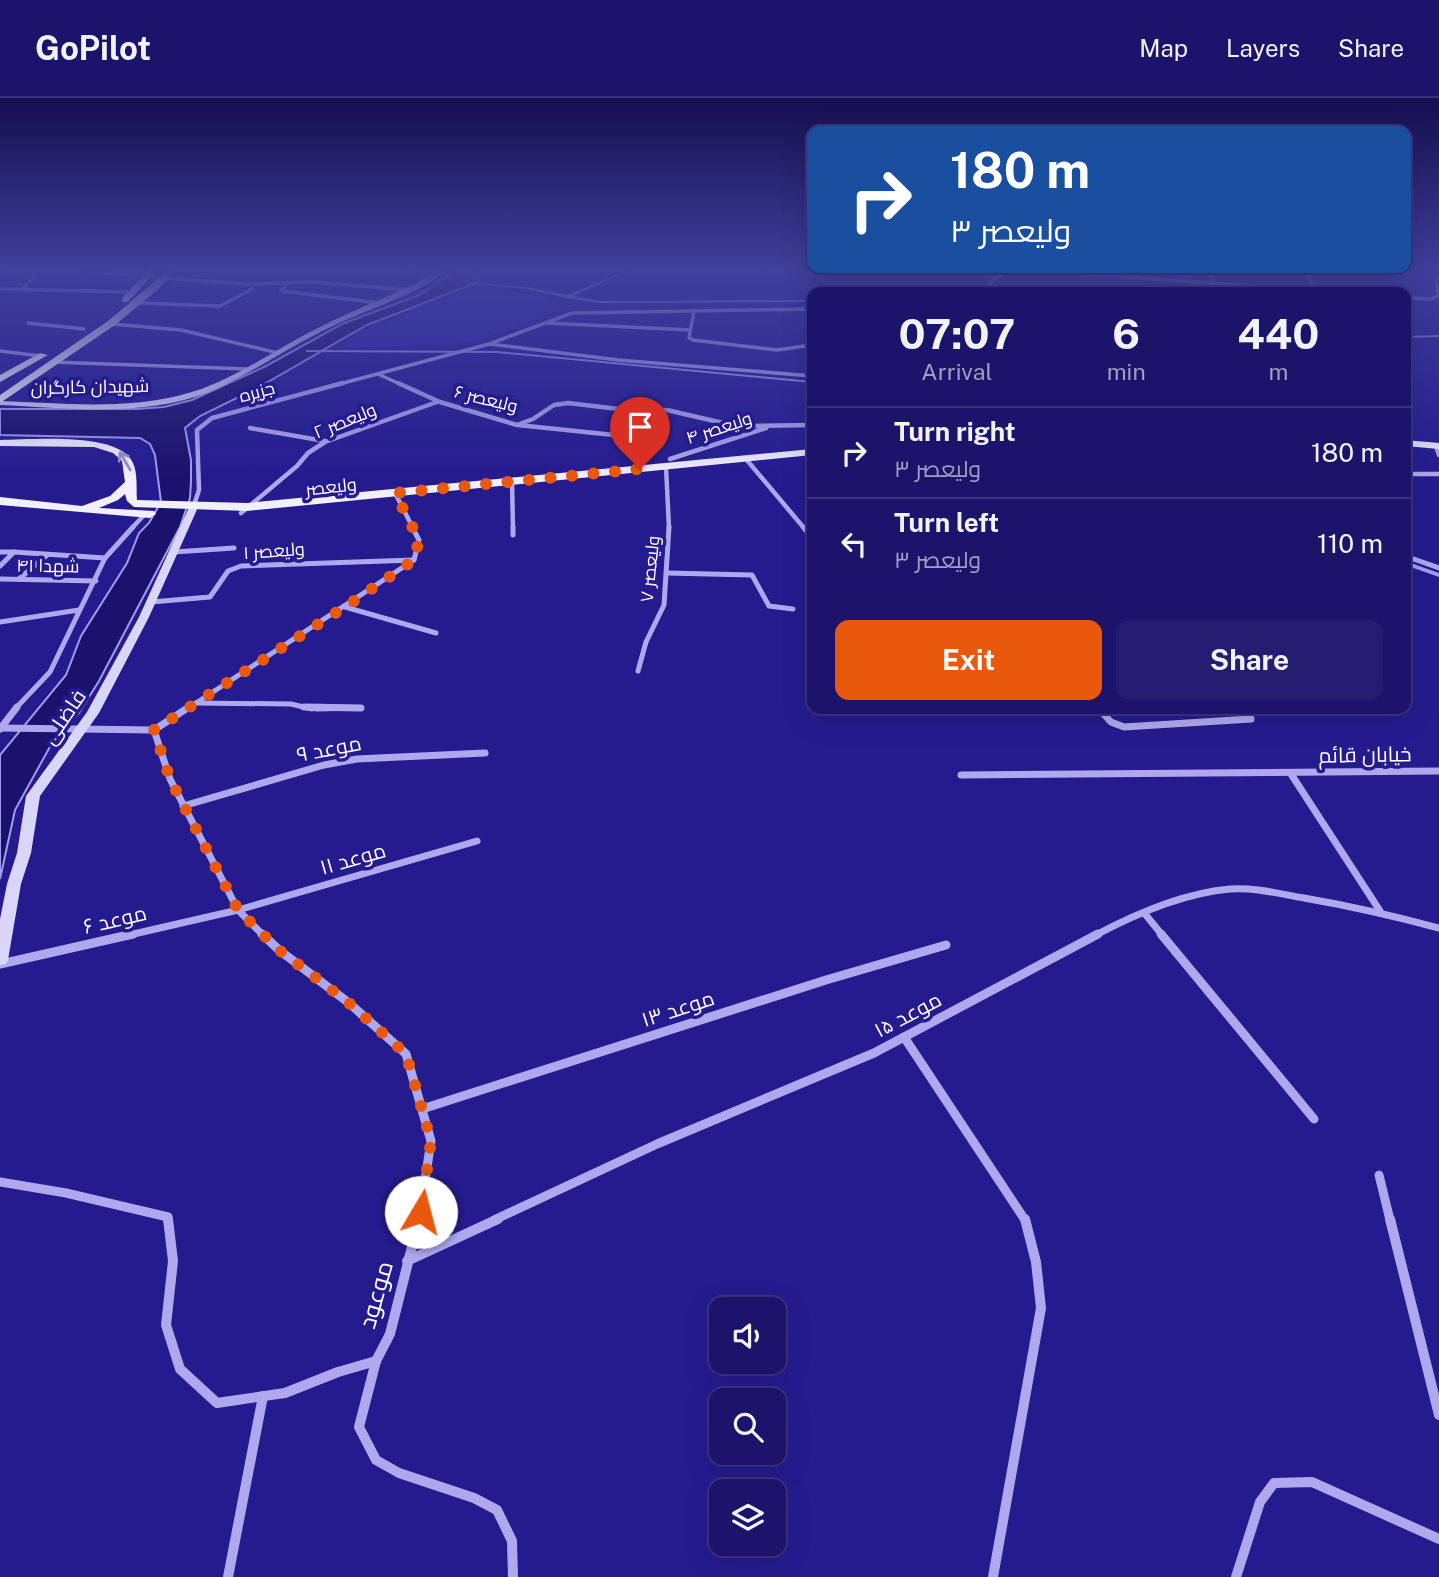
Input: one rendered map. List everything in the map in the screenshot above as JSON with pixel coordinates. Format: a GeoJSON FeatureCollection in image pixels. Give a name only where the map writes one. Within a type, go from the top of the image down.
{"type":"FeatureCollection","features":[{"type":"Feature","properties":{"kind":"main road"},"geometry":{"type":"LineString","coordinates":[[0,402],[52,362],[88,339]]}},
{"type":"Feature","properties":{"kind":"main road"},"geometry":{"type":"LineString","coordinates":[[0,380],[51,350]]}},
{"type":"Feature","properties":{"kind":"main road"},"geometry":{"type":"LineString","coordinates":[[1411,437],[1438,446]]}},
{"type":"Feature","properties":{"kind":"main road"},"geometry":{"type":"LineString","coordinates":[[0,443],[94,444],[120,450],[132,473],[131,499],[151,511]]}},
{"type":"Feature","properties":{"kind":"main road"},"geometry":{"type":"LineString","coordinates":[[1411,444],[1438,446]]}},
{"type":"Feature","properties":{"kind":"main road","name":"ولیعصر"},"geometry":{"type":"LineString","coordinates":[[151,511],[244,510],[668,466],[807,455]]}},
{"type":"Feature","properties":{"kind":"main road"},"geometry":{"type":"LineString","coordinates":[[80,510],[114,498],[131,483]]}},
{"type":"Feature","properties":{"kind":"main road"},"geometry":{"type":"LineString","coordinates":[[0,501],[80,510],[151,511]]}},
{"type":"Feature","properties":{"kind":"street"},"geometry":{"type":"LineString","coordinates":[[219,339],[278,353]]}},
{"type":"Feature","properties":{"kind":"street","name":"شهیدان کارگران"},"geometry":{"type":"LineString","coordinates":[[0,402],[47,405],[150,402],[180,398],[206,390],[302,339]]}},
{"type":"Feature","properties":{"kind":"street","name":"جزیره"},"geometry":{"type":"LineString","coordinates":[[191,509],[199,490],[197,430],[202,423],[212,418],[502,339]]}},
{"type":"Feature","properties":{"kind":"street"},"geometry":{"type":"LineString","coordinates":[[691,339],[733,347],[776,350],[807,346]]}},
{"type":"Feature","properties":{"kind":"street"},"geometry":{"type":"LineString","coordinates":[[489,344],[618,359],[807,376]]}},
{"type":"Feature","properties":{"kind":"street"},"geometry":{"type":"LineString","coordinates":[[799,348],[807,351]]}},
{"type":"Feature","properties":{"kind":"street"},"geometry":{"type":"LineString","coordinates":[[0,351],[41,356]]}},
{"type":"Feature","properties":{"kind":"street"},"geometry":{"type":"LineString","coordinates":[[52,362],[247,369]]}},
{"type":"Feature","properties":{"kind":"street","name":"ولیعصر ۶"},"geometry":{"type":"LineString","coordinates":[[378,374],[440,402],[517,425],[533,419],[554,405],[568,403],[627,410],[667,410],[736,426],[807,425]]}},
{"type":"Feature","properties":{"kind":"street","name":"ولیعصر ۲"},"geometry":{"type":"LineString","coordinates":[[244,510],[297,466],[308,453],[326,442],[440,402]]}},
{"type":"Feature","properties":{"kind":"street","name":"ولیعصر ۴"},"geometry":{"type":"LineString","coordinates":[[668,466],[777,424]]}},
{"type":"Feature","properties":{"kind":"street"},"geometry":{"type":"LineString","coordinates":[[517,425],[633,437]]}},
{"type":"Feature","properties":{"kind":"street"},"geometry":{"type":"LineString","coordinates":[[250,428],[326,442]]}},
{"type":"Feature","properties":{"kind":"street"},"geometry":{"type":"LineString","coordinates":[[747,461],[807,532]]}},
{"type":"Feature","properties":{"kind":"street","name":"ولیعصر ۷"},"geometry":{"type":"LineString","coordinates":[[638,671],[646,642],[664,605],[668,466]]}},
{"type":"Feature","properties":{"kind":"street"},"geometry":{"type":"LineString","coordinates":[[1411,474],[1439,474]]}},
{"type":"Feature","properties":{"kind":"street"},"geometry":{"type":"LineString","coordinates":[[513,484],[513,535]]}},
{"type":"Feature","properties":{"kind":"street"},"geometry":{"type":"LineString","coordinates":[[0,728],[154,730],[414,560],[419,540],[407,512],[396,496]]}},
{"type":"Feature","properties":{"kind":"street","name":"فاضلی"},"geometry":{"type":"LineString","coordinates":[[0,962],[33,796],[93,713],[151,602],[191,509]]}},
{"type":"Feature","properties":{"kind":"street"},"geometry":{"type":"LineString","coordinates":[[0,728],[50,672],[105,558],[151,511]]}},
{"type":"Feature","properties":{"kind":"street"},"geometry":{"type":"LineString","coordinates":[[174,552],[234,548]]}},
{"type":"Feature","properties":{"kind":"street"},"geometry":{"type":"LineString","coordinates":[[0,552],[105,558]]}},
{"type":"Feature","properties":{"kind":"street"},"geometry":{"type":"LineString","coordinates":[[0,566],[14,552]]}},
{"type":"Feature","properties":{"kind":"street"},"geometry":{"type":"LineString","coordinates":[[19,579],[47,555]]}},
{"type":"Feature","properties":{"kind":"street"},"geometry":{"type":"LineString","coordinates":[[1411,558],[1439,568]]}},
{"type":"Feature","properties":{"kind":"street","name":"ولیعصر ۱"},"geometry":{"type":"LineString","coordinates":[[151,602],[210,597],[228,571],[241,566],[414,560]]}},
{"type":"Feature","properties":{"kind":"street"},"geometry":{"type":"LineString","coordinates":[[1411,563],[1417,560]]}},
{"type":"Feature","properties":{"kind":"street"},"geometry":{"type":"LineString","coordinates":[[667,573],[752,575],[769,606],[793,609]]}},
{"type":"Feature","properties":{"kind":"street","name":"شهدا ۴۱"},"geometry":{"type":"LineString","coordinates":[[0,579],[96,581]]}},
{"type":"Feature","properties":{"kind":"street"},"geometry":{"type":"LineString","coordinates":[[345,607],[436,633]]}},
{"type":"Feature","properties":{"kind":"street"},"geometry":{"type":"LineString","coordinates":[[0,622],[79,610]]}},
{"type":"Feature","properties":{"kind":"street"},"geometry":{"type":"LineString","coordinates":[[195,703],[291,704],[312,709],[361,708]]}},
{"type":"Feature","properties":{"kind":"street"},"geometry":{"type":"LineString","coordinates":[[1104,714],[1111,722],[1124,727],[1251,719]]}},
{"type":"Feature","properties":{"kind":"street","name":"موعود"},"geometry":{"type":"LineString","coordinates":[[154,730],[170,779],[238,910],[279,950],[349,1003],[406,1054],[431,1141],[421,1212],[390,1334],[376,1362],[359,1427],[376,1460],[399,1473],[474,1499],[497,1510],[512,1541],[513,1577]]}},
{"type":"Feature","properties":{"kind":"street","name":"موعد ۹"},"geometry":{"type":"LineString","coordinates":[[183,806],[324,765],[357,759],[485,753]]}},
{"type":"Feature","properties":{"kind":"street","name":"خیابان قائم"},"geometry":{"type":"LineString","coordinates":[[961,775],[1439,771]]}},
{"type":"Feature","properties":{"kind":"street"},"geometry":{"type":"LineString","coordinates":[[1291,774],[1380,912]]}},
{"type":"Feature","properties":{"kind":"street","name":"موعد ۱۱"},"geometry":{"type":"LineString","coordinates":[[238,910],[477,841]]}},
{"type":"Feature","properties":{"kind":"street","name":"موعد ۱۵"},"geometry":{"type":"LineString","coordinates":[[407,1261],[657,1144],[874,1053],[1118,923],[1199,894],[1232,889],[1272,892],[1380,912],[1439,928]]}},
{"type":"Feature","properties":{"kind":"street","name":"موعد ۶"},"geometry":{"type":"LineString","coordinates":[[0,962],[238,910]]}},
{"type":"Feature","properties":{"kind":"street"},"geometry":{"type":"LineString","coordinates":[[1146,914],[1314,1119]]}},
{"type":"Feature","properties":{"kind":"street","name":"موعد ۱۳"},"geometry":{"type":"LineString","coordinates":[[422,1109],[813,984],[946,945]]}},
{"type":"Feature","properties":{"kind":"street"},"geometry":{"type":"LineString","coordinates":[[904,1037],[1024,1219],[1036,1262],[1041,1308],[993,1577]]}},
{"type":"Feature","properties":{"kind":"street"},"geometry":{"type":"LineString","coordinates":[[1379,1174],[1439,1415]]}},
{"type":"Feature","properties":{"kind":"street"},"geometry":{"type":"LineString","coordinates":[[0,1182],[66,1193],[168,1217],[173,1261],[166,1325],[180,1368],[217,1403],[285,1393],[338,1372],[376,1362]]}},
{"type":"Feature","properties":{"kind":"street"},"geometry":{"type":"LineString","coordinates":[[228,1577],[263,1396]]}},
{"type":"Feature","properties":{"kind":"street"},"geometry":{"type":"LineString","coordinates":[[1236,1577],[1260,1502],[1274,1483],[1312,1482],[1439,1539]]}},
{"type":"Feature","properties":{"kind":"shaded area"},"geometry":{"type":"Polygon","coordinates":[[[315,339],[343,339],[259,387],[200,416],[185,428],[191,460],[191,481],[190,498],[180,527],[99,681],[79,713],[52,743],[15,810],[0,879],[0,755],[66,675],[81,636],[127,563],[139,533],[149,523],[161,502],[155,455],[150,444],[140,438],[0,435],[0,409],[164,407],[192,400],[266,366],[315,339]]]}},
{"type":"Feature","properties":{"kind":"shaded area"},"geometry":{"type":"Polygon","coordinates":[[[349,339],[483,339],[473,343],[347,348],[345,342],[349,339]]]}},
{"type":"Feature","properties":{"kind":"waterway"},"geometry":{"type":"LineString","coordinates":[[308,351],[497,352],[807,382]]}},
{"type":"Feature","properties":{"kind":"waterway"},"geometry":{"type":"LineString","coordinates":[[1411,565],[1439,575]]}},
{"type":"Feature","properties":{"kind":"route"},"geometry":{"type":"LineString","coordinates":[[421,1212],[431,1141],[406,1054],[349,1003],[279,950],[238,910],[170,779],[154,730],[414,560],[419,540],[395,493],[640,469]]}}]}
